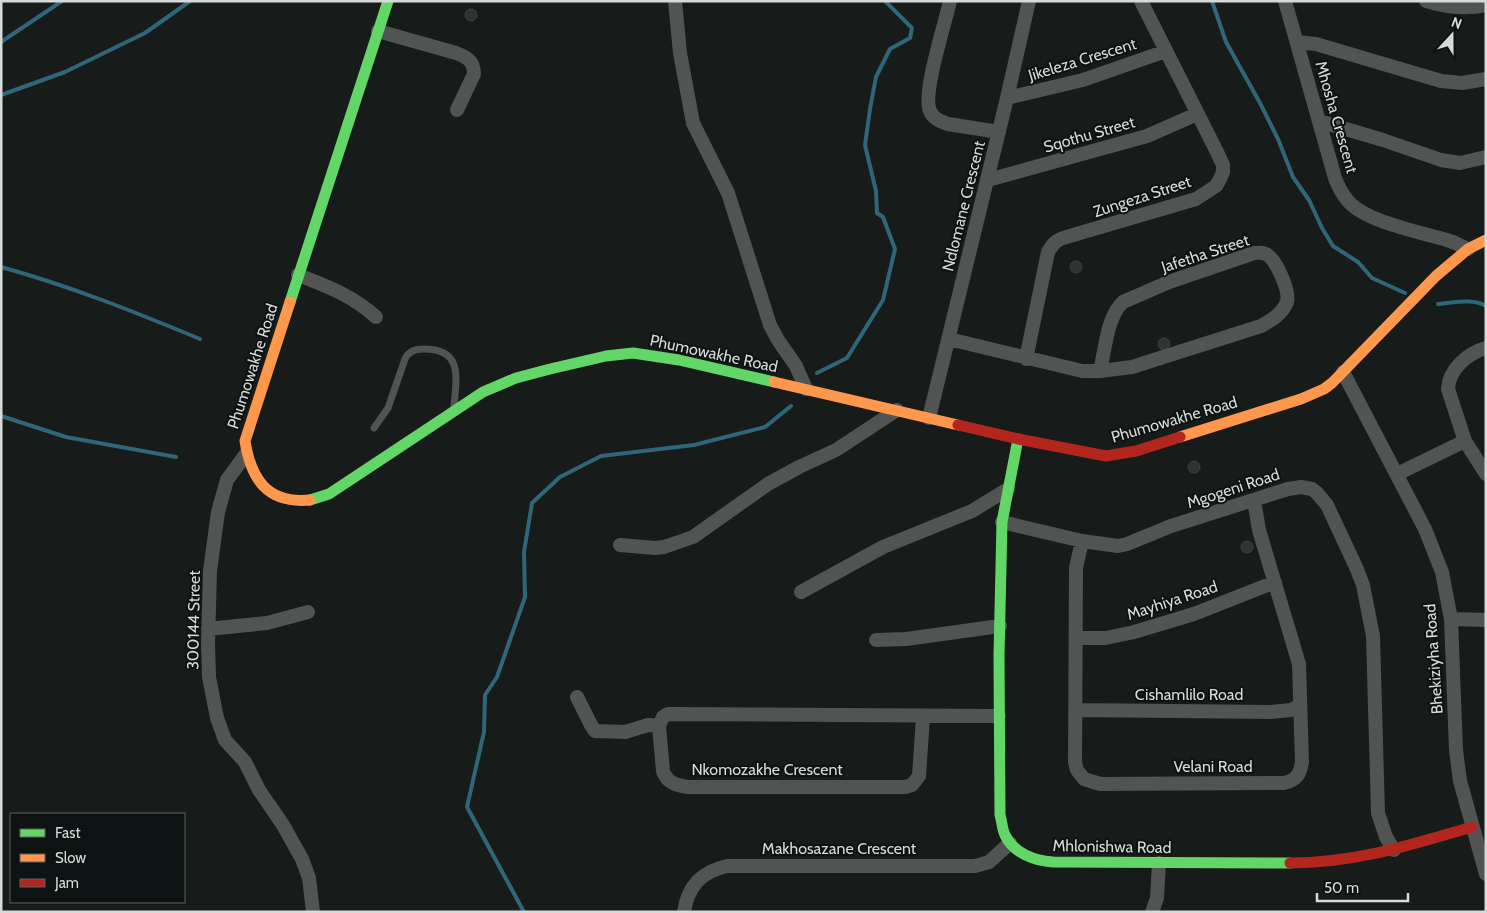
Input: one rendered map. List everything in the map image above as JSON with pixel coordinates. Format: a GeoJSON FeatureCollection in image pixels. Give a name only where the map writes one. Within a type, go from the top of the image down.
{"type":"FeatureCollection","features":[{"type":"Feature","properties":{"kind":"street","name":"Phumowakhe Road"},"geometry":{"type":"LineString","coordinates":[[388,1],[298,274],[249,426],[246,441],[246,454],[254,476],[269,492],[289,500],[304,502],[329,494],[483,392],[503,382],[524,374],[594,358],[626,353],[646,354],[679,360],[1018,439],[1096,455],[1106,456],[1136,451],[1301,399],[1324,389],[1343,372],[1436,276],[1468,249],[1486,240]]}},
{"type":"Feature","properties":{"kind":"street"},"geometry":{"type":"LineString","coordinates":[[675,1],[680,53],[693,123],[728,193],[770,324],[778,340],[796,366],[806,389]]}},
{"type":"Feature","properties":{"kind":"street"},"geometry":{"type":"LineString","coordinates":[[950,1],[930,81],[928,95],[930,111],[933,117],[940,122],[999,132]]}},
{"type":"Feature","properties":{"kind":"street","name":"Ndlomane Crescent"},"geometry":{"type":"LineString","coordinates":[[930,418],[1008,98],[1029,1]]}},
{"type":"Feature","properties":{"kind":"street","name":"Zungeza Street"},"geometry":{"type":"LineString","coordinates":[[1026,359],[1048,252],[1052,245],[1063,238],[1196,199],[1216,186],[1223,172],[1223,165],[1142,1]]}},
{"type":"Feature","properties":{"kind":"street","name":"Mhosha Crescent"},"geometry":{"type":"LineString","coordinates":[[1285,1],[1340,190],[1353,206],[1370,216],[1412,231],[1449,240],[1468,249]]}},
{"type":"Feature","properties":{"kind":"street"},"geometry":{"type":"LineString","coordinates":[[1426,1],[1461,8],[1475,8],[1486,5]]}},
{"type":"Feature","properties":{"kind":"street"},"geometry":{"type":"LineString","coordinates":[[378,31],[468,58],[474,67],[474,74],[458,110]]}},
{"type":"Feature","properties":{"kind":"street"},"geometry":{"type":"LineString","coordinates":[[1297,42],[1316,44],[1442,81],[1462,84],[1486,79]]}},
{"type":"Feature","properties":{"kind":"street","name":"Jikeleza Crescent"},"geometry":{"type":"LineString","coordinates":[[1008,98],[1083,80],[1166,51]]}},
{"type":"Feature","properties":{"kind":"street","name":"Sqothu Street"},"geometry":{"type":"LineString","coordinates":[[988,180],[1148,136],[1197,114]]}},
{"type":"Feature","properties":{"kind":"street"},"geometry":{"type":"LineString","coordinates":[[1319,121],[1441,160],[1460,162],[1486,157]]}},
{"type":"Feature","properties":{"kind":"street","name":"Jafetha Street"},"geometry":{"type":"LineString","coordinates":[[949,339],[1082,371],[1100,371],[1132,366],[1261,326],[1272,320],[1286,305],[1288,293],[1274,260],[1266,254],[1254,253],[1169,282],[1123,302],[1117,307],[1111,321],[1100,371]]}},
{"type":"Feature","properties":{"kind":"street"},"geometry":{"type":"LineString","coordinates":[[298,274],[350,297],[376,317]]}},
{"type":"Feature","properties":{"kind":"street"},"geometry":{"type":"LineString","coordinates":[[1486,348],[1466,357],[1456,370],[1449,384],[1452,403],[1465,441],[1486,474]]}},
{"type":"Feature","properties":{"kind":"street","name":"Bhekiziyha Road"},"geometry":{"type":"LineString","coordinates":[[1343,372],[1435,550],[1442,572],[1452,620],[1456,750],[1460,781],[1486,874]]}},
{"type":"Feature","properties":{"kind":"street"},"geometry":{"type":"LineString","coordinates":[[620,545],[655,548],[664,547],[693,537],[768,484],[798,467],[836,450],[897,410]]}},
{"type":"Feature","properties":{"kind":"street"},"geometry":{"type":"LineString","coordinates":[[1010,843],[1005,835],[1000,815],[999,716],[1002,522],[1018,439]]}},
{"type":"Feature","properties":{"kind":"street"},"geometry":{"type":"LineString","coordinates":[[1397,474],[1465,441]]}},
{"type":"Feature","properties":{"kind":"street","name":"300144 Street"},"geometry":{"type":"LineString","coordinates":[[246,454],[227,480],[220,500],[210,571],[209,677],[225,740],[245,762],[262,795],[283,825],[302,859],[309,878],[313,912]]}},
{"type":"Feature","properties":{"kind":"street","name":"Mgogeni Road"},"geometry":{"type":"LineString","coordinates":[[1002,522],[1106,546],[1127,544],[1171,526],[1296,487],[1312,490],[1317,493],[1327,505],[1356,567],[1362,585],[1373,636],[1378,813],[1386,837],[1394,850]]}},
{"type":"Feature","properties":{"kind":"street"},"geometry":{"type":"LineString","coordinates":[[801,592],[883,547],[972,511],[1008,489]]}},
{"type":"Feature","properties":{"kind":"street","name":"Velani Road"},"geometry":{"type":"LineString","coordinates":[[1082,542],[1076,568],[1075,762],[1080,775],[1089,782],[1122,784],[1291,782],[1299,775],[1302,762],[1300,664],[1286,624],[1259,530],[1254,500]]}},
{"type":"Feature","properties":{"kind":"street","name":"Mayhiya Road"},"geometry":{"type":"LineString","coordinates":[[1076,638],[1106,638],[1134,632],[1194,614],[1275,582]]}},
{"type":"Feature","properties":{"kind":"street"},"geometry":{"type":"LineString","coordinates":[[208,629],[267,623],[308,612]]}},
{"type":"Feature","properties":{"kind":"street"},"geometry":{"type":"LineString","coordinates":[[1452,620],[1486,620]]}},
{"type":"Feature","properties":{"kind":"street"},"geometry":{"type":"LineString","coordinates":[[876,640],[906,639],[1000,626]]}},
{"type":"Feature","properties":{"kind":"street"},"geometry":{"type":"LineString","coordinates":[[577,697],[590,725],[595,731],[625,732],[648,725],[659,726],[663,717],[674,713],[923,717],[999,716]]}},
{"type":"Feature","properties":{"kind":"street","name":"Cishamlilo Road"},"geometry":{"type":"LineString","coordinates":[[1076,710],[1270,712],[1291,710],[1300,705]]}},
{"type":"Feature","properties":{"kind":"street","name":"Nkomozakhe Crescent"},"geometry":{"type":"LineString","coordinates":[[659,726],[665,778],[679,785],[716,787],[905,787],[912,785],[919,776],[923,717]]}},
{"type":"Feature","properties":{"kind":"street","name":"Mhlonishwa Road"},"geometry":{"type":"LineString","coordinates":[[1010,843],[1020,852],[1040,861],[1310,863],[1347,860],[1394,850],[1472,826]]}},
{"type":"Feature","properties":{"kind":"street","name":"Makhosazane Crescent"},"geometry":{"type":"LineString","coordinates":[[684,912],[690,889],[707,873],[727,866],[975,866],[988,862],[1010,843]]}},
{"type":"Feature","properties":{"kind":"street"},"geometry":{"type":"LineString","coordinates":[[1152,912],[1157,898],[1159,863]]}},
{"type":"Feature","properties":{"kind":"lane"},"geometry":{"type":"LineString","coordinates":[[374,428],[388,408],[408,354],[420,349],[439,350],[451,358],[456,371],[454,412]]}},
{"type":"Feature","properties":{"kind":"building"},"geometry":{"type":"Polygon","coordinates":[[[469,9],[473,9],[477,15],[473,21],[469,21],[465,17],[465,13],[469,9]]]}},
{"type":"Feature","properties":{"kind":"building"},"geometry":{"type":"Polygon","coordinates":[[[1074,261],[1078,261],[1082,267],[1078,273],[1074,273],[1070,269],[1070,265],[1074,261]]]}},
{"type":"Feature","properties":{"kind":"building"},"geometry":{"type":"Polygon","coordinates":[[[1162,338],[1166,338],[1170,344],[1166,350],[1162,350],[1158,346],[1158,342],[1162,338]]]}},
{"type":"Feature","properties":{"kind":"building"},"geometry":{"type":"Polygon","coordinates":[[[1192,461],[1196,461],[1200,467],[1196,473],[1192,473],[1188,469],[1188,465],[1192,461]]]}},
{"type":"Feature","properties":{"kind":"building"},"geometry":{"type":"Polygon","coordinates":[[[1245,541],[1249,541],[1253,547],[1249,553],[1245,553],[1241,549],[1241,545],[1245,541]]]}},
{"type":"Feature","properties":{"kind":"waterway"},"geometry":{"type":"LineString","coordinates":[[1,42],[62,1]]}},
{"type":"Feature","properties":{"kind":"waterway"},"geometry":{"type":"LineString","coordinates":[[1,95],[65,72],[145,33],[190,1]]}},
{"type":"Feature","properties":{"kind":"waterway"},"geometry":{"type":"LineString","coordinates":[[817,373],[847,358],[883,300],[895,249],[883,217],[877,213],[876,191],[865,145],[876,77],[890,49],[910,38],[912,28],[885,1]]}},
{"type":"Feature","properties":{"kind":"waterway"},"geometry":{"type":"LineString","coordinates":[[1212,1],[1226,42],[1278,139],[1293,177],[1309,200],[1333,246],[1358,262],[1372,278],[1405,293]]}},
{"type":"Feature","properties":{"kind":"waterway"},"geometry":{"type":"LineString","coordinates":[[1,267],[52,282],[102,300],[200,339]]}},
{"type":"Feature","properties":{"kind":"waterway"},"geometry":{"type":"LineString","coordinates":[[1438,304],[1475,302],[1486,306]]}},
{"type":"Feature","properties":{"kind":"waterway"},"geometry":{"type":"LineString","coordinates":[[524,912],[467,807],[484,732],[485,695],[497,677],[525,597],[524,552],[532,503],[560,477],[601,456],[694,445],[765,427],[791,406]]}},
{"type":"Feature","properties":{"kind":"waterway"},"geometry":{"type":"LineString","coordinates":[[1,416],[66,437],[176,457]]}},
{"type":"Feature","properties":{"kind":"traffic: fast"},"geometry":{"type":"LineString","coordinates":[[290,302],[388,1]]}},
{"type":"Feature","properties":{"kind":"traffic: fast"},"geometry":{"type":"LineString","coordinates":[[310,500],[329,494],[483,392],[516,378],[550,369],[606,356],[633,353],[679,360],[774,382]]}},
{"type":"Feature","properties":{"kind":"traffic: fast"},"geometry":{"type":"LineString","coordinates":[[1018,439],[1002,522],[999,655],[1000,815],[1004,833],[1009,841],[1013,847],[1025,855],[1053,862],[1290,863]]}},
{"type":"Feature","properties":{"kind":"traffic: slow"},"geometry":{"type":"LineString","coordinates":[[1180,437],[1301,399],[1324,389],[1436,276],[1468,249],[1486,240]]}},
{"type":"Feature","properties":{"kind":"traffic: slow"},"geometry":{"type":"LineString","coordinates":[[290,302],[245,441],[252,467],[264,486],[272,493],[283,498],[310,500]]}},
{"type":"Feature","properties":{"kind":"traffic: slow"},"geometry":{"type":"LineString","coordinates":[[774,382],[958,425]]}},
{"type":"Feature","properties":{"kind":"traffic: jam"},"geometry":{"type":"LineString","coordinates":[[958,425],[1106,456],[1136,451],[1180,437]]}},
{"type":"Feature","properties":{"kind":"traffic: jam"},"geometry":{"type":"LineString","coordinates":[[1290,863],[1338,860],[1382,852],[1472,827]]}}]}
